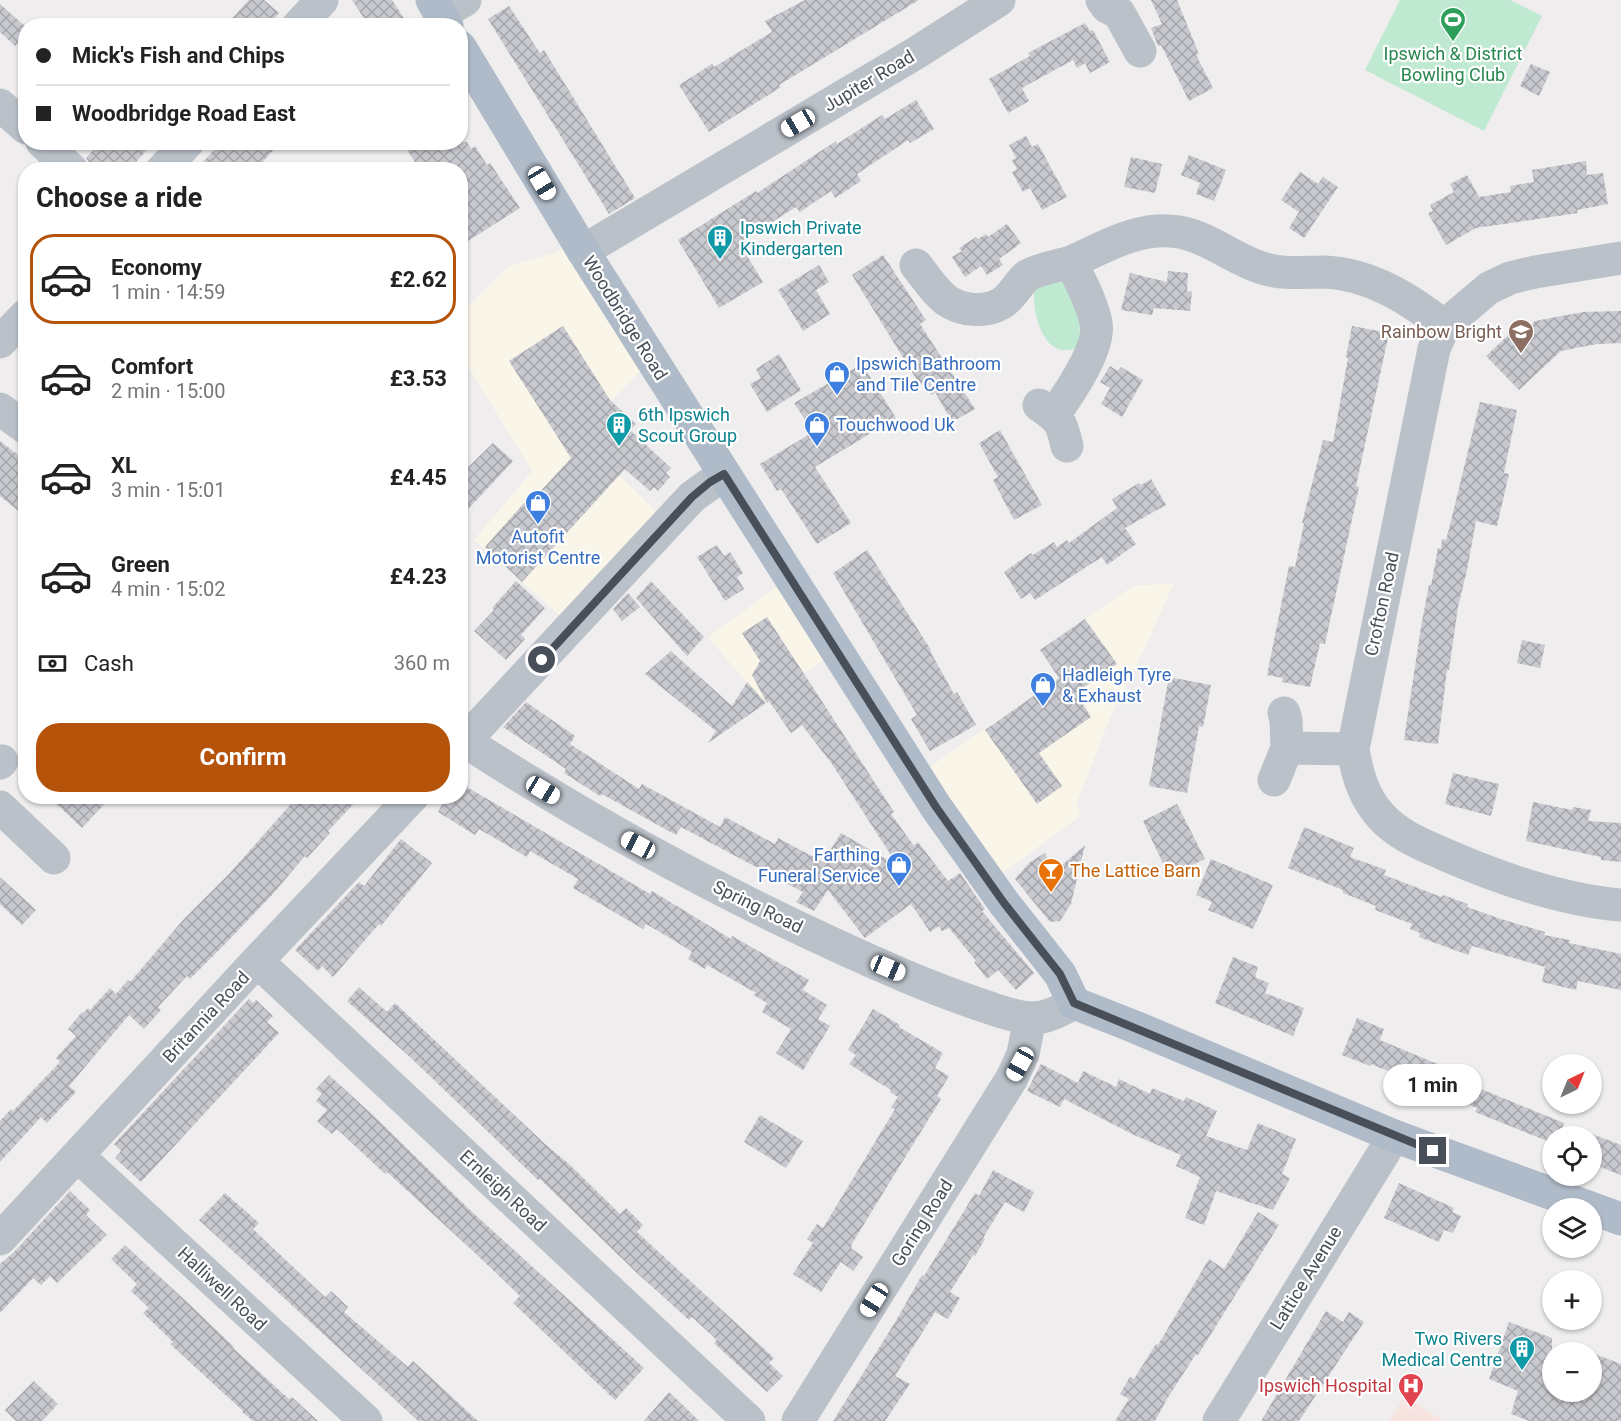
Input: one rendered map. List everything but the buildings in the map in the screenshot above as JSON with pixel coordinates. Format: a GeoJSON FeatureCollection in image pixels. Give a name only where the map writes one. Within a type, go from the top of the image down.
{"type":"FeatureCollection","features":[{"type":"Feature","properties":{"kind":"main road","name":"Woodbridge Road"},"geometry":{"type":"LineString","coordinates":[[468,60],[583,251],[936,807],[1004,903],[1060,974],[1074,1003]]}},
{"type":"Feature","properties":{"kind":"main road"},"geometry":{"type":"LineString","coordinates":[[1074,1003],[1394,1136],[1621,1219]]}},
{"type":"Feature","properties":{"kind":"street"},"geometry":{"type":"LineString","coordinates":[[305,18],[322,0]]}},
{"type":"Feature","properties":{"kind":"street","name":"Jupiter Road"},"geometry":{"type":"LineString","coordinates":[[583,251],[916,53],[999,0]]}},
{"type":"Feature","properties":{"kind":"street"},"geometry":{"type":"LineString","coordinates":[[1102,0],[1107,7],[1119,13],[1140,51]]}},
{"type":"Feature","properties":{"kind":"street"},"geometry":{"type":"LineString","coordinates":[[0,105],[18,121]]}},
{"type":"Feature","properties":{"kind":"street"},"geometry":{"type":"LineString","coordinates":[[51,150],[63,162]]}},
{"type":"Feature","properties":{"kind":"street"},"geometry":{"type":"LineString","coordinates":[[169,162],[181,150]]}},
{"type":"Feature","properties":{"kind":"street"},"geometry":{"type":"LineString","coordinates":[[916,265],[945,299],[957,306],[972,310],[987,309],[1001,304],[1014,293],[1026,276],[1071,262],[1136,235],[1155,231],[1171,231],[1204,239],[1244,261],[1276,272],[1344,274],[1370,282],[1415,303],[1444,326]]}},
{"type":"Feature","properties":{"kind":"street","name":"Crofton Road"},"geometry":{"type":"LineString","coordinates":[[1621,258],[1510,278],[1489,288],[1444,326],[1434,349],[1353,749],[1356,772],[1366,794],[1380,815],[1393,827],[1421,844],[1469,865],[1523,884],[1569,897],[1621,905]]}},
{"type":"Feature","properties":{"kind":"street"},"geometry":{"type":"LineString","coordinates":[[1067,446],[1062,424],[1046,410],[1076,381],[1096,338],[1096,324],[1071,262]]}},
{"type":"Feature","properties":{"kind":"street"},"geometry":{"type":"LineString","coordinates":[[0,342],[18,323]]}},
{"type":"Feature","properties":{"kind":"street"},"geometry":{"type":"LineString","coordinates":[[0,409],[18,422]]}},
{"type":"Feature","properties":{"kind":"street"},"geometry":{"type":"LineString","coordinates":[[468,736],[692,497],[724,474]]}},
{"type":"Feature","properties":{"kind":"street"},"geometry":{"type":"LineString","coordinates":[[1274,780],[1287,748],[1284,713]]}},
{"type":"Feature","properties":{"kind":"street","name":"Spring Road"},"geometry":{"type":"LineString","coordinates":[[468,746],[621,836],[707,882],[786,921],[956,997],[1012,1015],[1030,1018],[1054,1014],[1074,1003]]}},
{"type":"Feature","properties":{"kind":"street"},"geometry":{"type":"LineString","coordinates":[[1287,748],[1353,749]]}},
{"type":"Feature","properties":{"kind":"street","name":"Britannia Road"},"geometry":{"type":"LineString","coordinates":[[0,1239],[405,804]]}},
{"type":"Feature","properties":{"kind":"street"},"geometry":{"type":"LineString","coordinates":[[0,807],[54,858]]}},
{"type":"Feature","properties":{"kind":"street","name":"Ernleigh Road"},"geometry":{"type":"LineString","coordinates":[[257,961],[749,1421]]}},
{"type":"Feature","properties":{"kind":"street","name":"Goring Road"},"geometry":{"type":"LineString","coordinates":[[798,1421],[1016,1071],[1023,1054],[1030,1018]]}},
{"type":"Feature","properties":{"kind":"street","name":"Lattice Avenue"},"geometry":{"type":"LineString","coordinates":[[1218,1421],[1394,1136]]}},
{"type":"Feature","properties":{"kind":"street","name":"Halliwell Road"},"geometry":{"type":"LineString","coordinates":[[78,1156],[366,1421]]}},
{"type":"Feature","properties":{"kind":"shaded area"},"geometry":{"type":"Polygon","coordinates":[[[574,237],[652,360],[577,435],[658,513],[562,617],[474,540],[532,471],[468,366],[468,306],[509,266],[558,252],[574,237]]]}},
{"type":"Feature","properties":{"kind":"shaded area"},"geometry":{"type":"Polygon","coordinates":[[[1174,583],[1109,720],[1077,803],[1080,816],[996,878],[922,772],[1059,678],[1040,650],[1133,586],[1174,583]]]}},
{"type":"Feature","properties":{"kind":"shaded area"},"geometry":{"type":"Polygon","coordinates":[[[779,585],[825,659],[763,702],[708,637],[779,585]]]}},
{"type":"Feature","properties":{"kind":"shaded area","name":"Ipswich Hospital"},"geometry":{"type":"Polygon","coordinates":[[[1405,1397],[1444,1421],[1389,1421],[1405,1397]]]}},
{"type":"Feature","properties":{"kind":"green space","name":"Ipswich & District Bowling Club"},"geometry":{"type":"Polygon","coordinates":[[[1400,0],[1510,0],[1542,16],[1484,131],[1365,70],[1400,0]]]}},
{"type":"Feature","properties":{"kind":"green space"},"geometry":{"type":"Polygon","coordinates":[[[1061,280],[1081,306],[1079,347],[1067,350],[1057,349],[1043,335],[1034,302],[1034,292],[1039,287],[1061,280]]]}},
{"type":"Feature","properties":{"kind":"place","name":"Ipswich & District Bowling Club"},"geometry":{"type":"Point","coordinates":[1453,43]}},
{"type":"Feature","properties":{"kind":"place","name":"Ipswich Private Kindergarten"},"geometry":{"type":"Point","coordinates":[720,261]}},
{"type":"Feature","properties":{"kind":"place","name":"Rainbow Bright"},"geometry":{"type":"Point","coordinates":[1521,355]}},
{"type":"Feature","properties":{"kind":"place","name":"Ipswich Bathroom and Tile Centre"},"geometry":{"type":"Point","coordinates":[837,397]}},
{"type":"Feature","properties":{"kind":"place","name":"6th Ipswich Scout Group"},"geometry":{"type":"Point","coordinates":[619,448]}},
{"type":"Feature","properties":{"kind":"place","name":"Touchwood Uk"},"geometry":{"type":"Point","coordinates":[817,448]}},
{"type":"Feature","properties":{"kind":"place","name":"Autofit Motorist Centre"},"geometry":{"type":"Point","coordinates":[538,526]}},
{"type":"Feature","properties":{"kind":"place","name":"Hadleigh Tyre & Exhaust"},"geometry":{"type":"Point","coordinates":[1043,708]}},
{"type":"Feature","properties":{"kind":"place","name":"Farthing Funeral Service"},"geometry":{"type":"Point","coordinates":[899,888]}},
{"type":"Feature","properties":{"kind":"place","name":"The Lattice Barn"},"geometry":{"type":"Point","coordinates":[1051,894]}},
{"type":"Feature","properties":{"kind":"place","name":"Two Rivers Medical Centre"},"geometry":{"type":"Point","coordinates":[1522,1372]}},
{"type":"Feature","properties":{"kind":"place","name":"Ipswich Hospital"},"geometry":{"type":"Point","coordinates":[1411,1409]}},
{"type":"Feature","properties":{"kind":"route"},"geometry":{"type":"LineString","coordinates":[[542,660],[692,497],[724,474],[936,807],[1004,903],[1060,974],[1074,1003],[1433,1151]]}}]}
